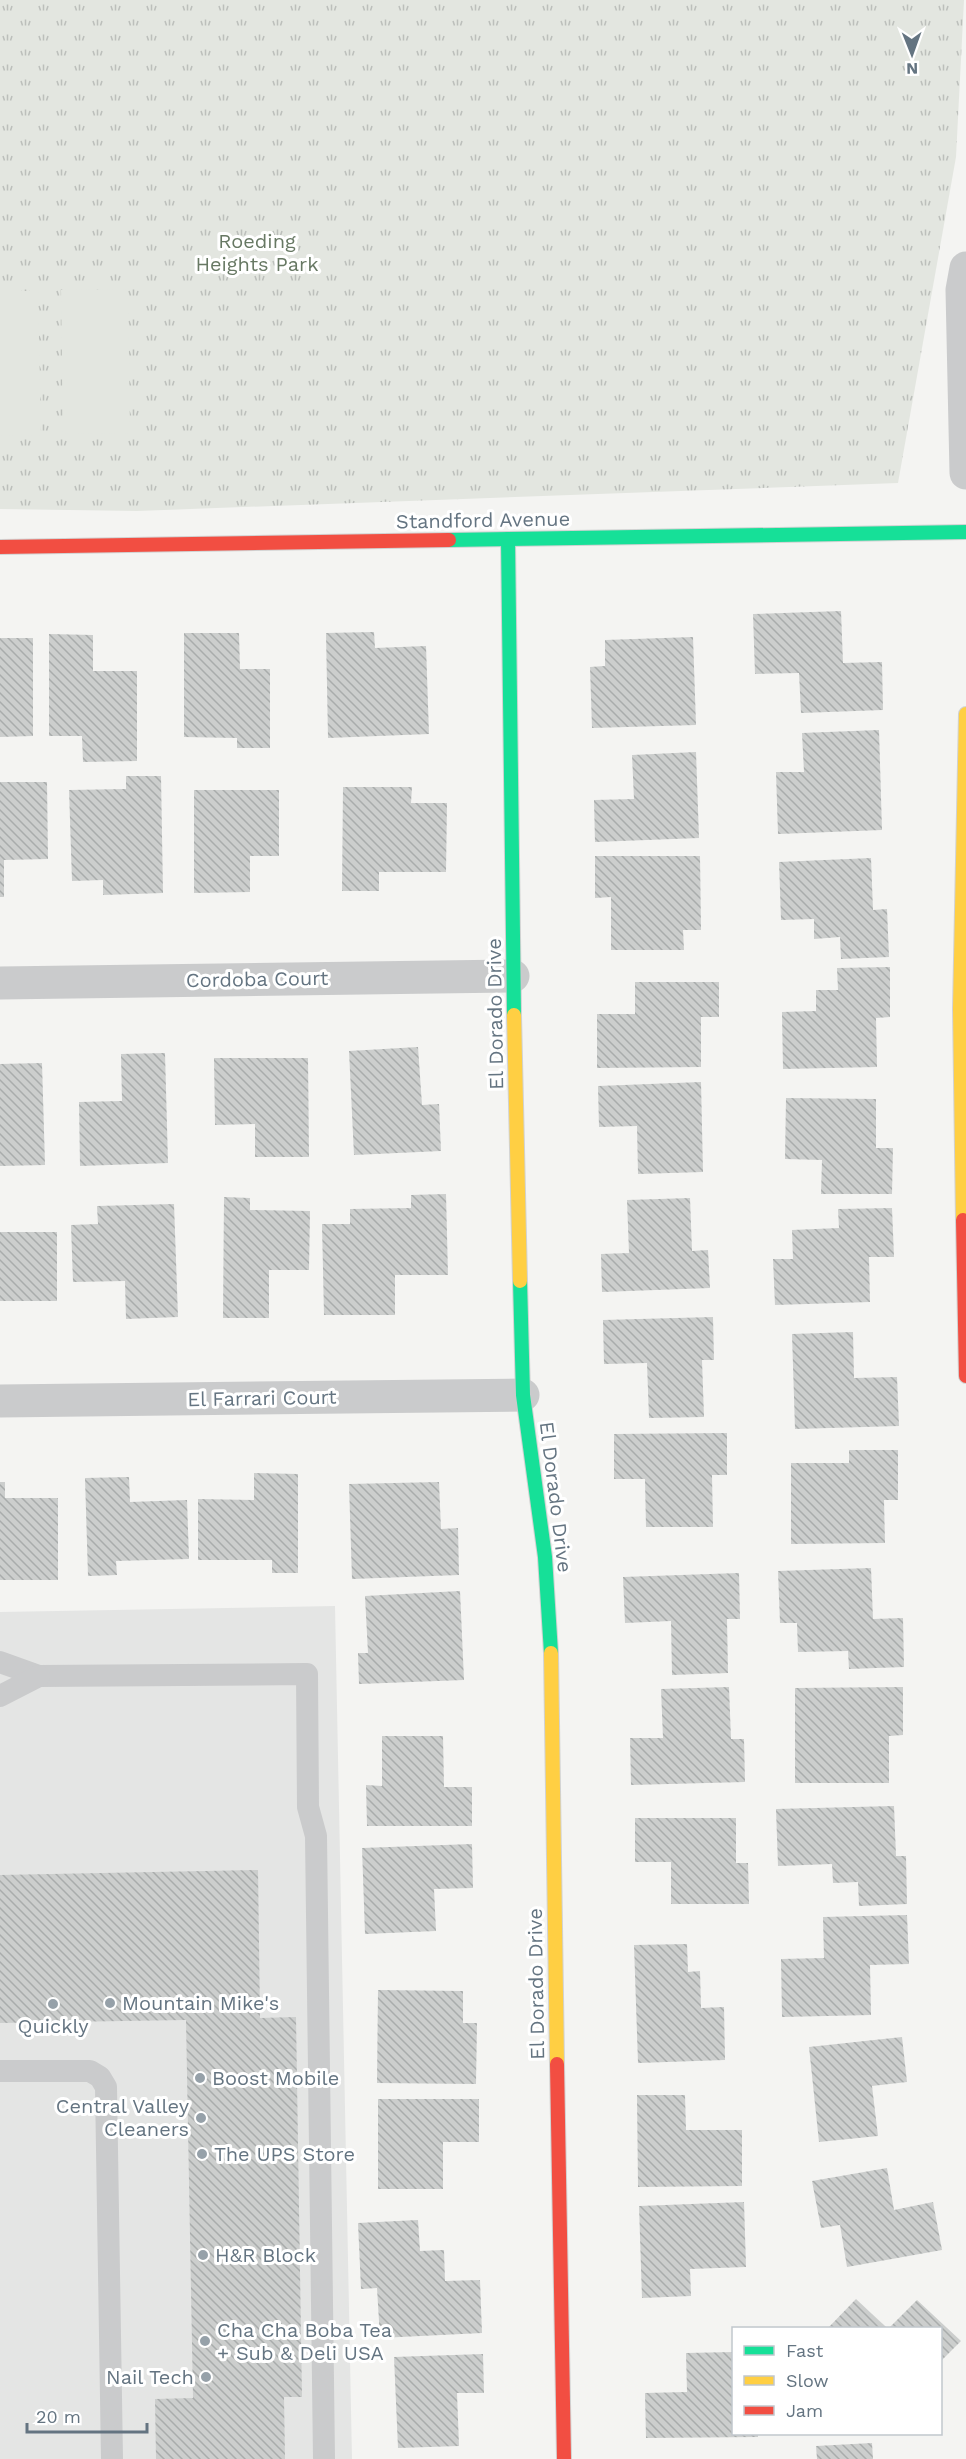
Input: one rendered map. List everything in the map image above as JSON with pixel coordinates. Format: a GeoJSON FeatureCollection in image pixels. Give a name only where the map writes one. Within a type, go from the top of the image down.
{"type":"FeatureCollection","features":[{"type":"Feature","properties":{"kind":"street"},"geometry":{"type":"LineString","coordinates":[[966,268],[962,290],[966,474]]}},
{"type":"Feature","properties":{"kind":"street","name":"Standford Avenue"},"geometry":{"type":"LineString","coordinates":[[0,547],[966,532]]}},
{"type":"Feature","properties":{"kind":"street","name":"El Dorado Drive"},"geometry":{"type":"LineString","coordinates":[[508,539],[513,976],[523,1395],[545,1557],[549,1617],[564,2459]]}},
{"type":"Feature","properties":{"kind":"street"},"geometry":{"type":"LineString","coordinates":[[966,714],[963,1009],[966,1376]]}},
{"type":"Feature","properties":{"kind":"street","name":"Cordoba Court"},"geometry":{"type":"LineString","coordinates":[[0,983],[513,976]]}},
{"type":"Feature","properties":{"kind":"street","name":"El Farrari Court"},"geometry":{"type":"LineString","coordinates":[[0,1401],[523,1395]]}},
{"type":"Feature","properties":{"kind":"lane"},"geometry":{"type":"LineString","coordinates":[[0,1662],[39,1676],[307,1674],[308,1806],[316,1836],[324,2459]]}},
{"type":"Feature","properties":{"kind":"lane"},"geometry":{"type":"LineString","coordinates":[[0,1696],[39,1676]]}},
{"type":"Feature","properties":{"kind":"lane"},"geometry":{"type":"LineString","coordinates":[[0,2071],[90,2071],[100,2077],[106,2087],[112,2459]]}},
{"type":"Feature","properties":{"kind":"shaded area"},"geometry":{"type":"Polygon","coordinates":[[[335,1606],[352,2459],[0,2459],[0,1612],[335,1606]]]}},
{"type":"Feature","properties":{"kind":"green space","name":"Roeding Heights Park"},"geometry":{"type":"Polygon","coordinates":[[[0,0],[964,0],[956,157],[898,483],[137,511],[0,509],[0,0]]]}},
{"type":"Feature","properties":{"kind":"green space"},"geometry":{"type":"Polygon","coordinates":[[[128,289],[130,433],[63,434],[61,290],[128,289]]]}},
{"type":"Feature","properties":{"kind":"green space"},"geometry":{"type":"Polygon","coordinates":[[[0,291],[38,291],[41,435],[0,436],[0,291]]]}},
{"type":"Feature","properties":{"kind":"building"},"geometry":{"type":"Polygon","coordinates":[[[841,611],[843,663],[882,662],[883,710],[801,713],[799,673],[755,674],[753,614],[841,611]]]}},
{"type":"Feature","properties":{"kind":"building"},"geometry":{"type":"Polygon","coordinates":[[[374,632],[375,648],[426,646],[429,734],[328,738],[326,633],[374,632]]]}},
{"type":"Feature","properties":{"kind":"building"},"geometry":{"type":"Polygon","coordinates":[[[184,633],[239,633],[240,669],[270,669],[270,748],[237,748],[237,738],[184,737],[184,633]]]}},
{"type":"Feature","properties":{"kind":"building"},"geometry":{"type":"Polygon","coordinates":[[[49,634],[93,635],[93,671],[137,671],[137,761],[83,762],[82,736],[49,736],[49,634]]]}},
{"type":"Feature","properties":{"kind":"building"},"geometry":{"type":"Polygon","coordinates":[[[693,637],[696,725],[592,728],[590,667],[605,666],[605,640],[693,637]]]}},
{"type":"Feature","properties":{"kind":"building"},"geometry":{"type":"Polygon","coordinates":[[[0,638],[33,638],[33,736],[0,737],[0,638]]]}},
{"type":"Feature","properties":{"kind":"building"},"geometry":{"type":"Polygon","coordinates":[[[879,730],[882,830],[778,834],[776,772],[804,772],[802,733],[879,730]]]}},
{"type":"Feature","properties":{"kind":"building"},"geometry":{"type":"Polygon","coordinates":[[[696,752],[699,838],[595,842],[594,800],[634,799],[632,755],[696,752]]]}},
{"type":"Feature","properties":{"kind":"building"},"geometry":{"type":"Polygon","coordinates":[[[126,776],[161,776],[163,893],[103,895],[103,880],[72,881],[69,790],[126,789],[126,776]]]}},
{"type":"Feature","properties":{"kind":"building"},"geometry":{"type":"Polygon","coordinates":[[[0,782],[47,782],[48,859],[4,860],[4,897],[0,897],[0,782]]]}},
{"type":"Feature","properties":{"kind":"building"},"geometry":{"type":"Polygon","coordinates":[[[343,787],[412,787],[411,803],[447,803],[446,872],[379,872],[379,891],[342,891],[343,787]]]}},
{"type":"Feature","properties":{"kind":"building"},"geometry":{"type":"Polygon","coordinates":[[[194,790],[279,790],[279,856],[250,856],[250,892],[194,893],[194,790]]]}},
{"type":"Feature","properties":{"kind":"building"},"geometry":{"type":"Polygon","coordinates":[[[595,856],[700,856],[701,930],[683,930],[684,950],[611,950],[611,897],[595,898],[595,856]]]}},
{"type":"Feature","properties":{"kind":"building"},"geometry":{"type":"Polygon","coordinates":[[[871,858],[873,910],[887,909],[889,957],[841,959],[840,937],[814,939],[814,919],[781,920],[779,862],[871,858]]]}},
{"type":"Feature","properties":{"kind":"building"},"geometry":{"type":"Polygon","coordinates":[[[890,967],[890,1017],[876,1018],[877,1067],[783,1069],[782,1012],[816,1011],[816,990],[838,990],[837,968],[890,967]]]}},
{"type":"Feature","properties":{"kind":"building"},"geometry":{"type":"Polygon","coordinates":[[[635,982],[719,982],[719,1017],[701,1017],[701,1067],[597,1068],[597,1014],[635,1014],[635,982]]]}},
{"type":"Feature","properties":{"kind":"building"},"geometry":{"type":"Polygon","coordinates":[[[418,1047],[422,1105],[439,1104],[441,1151],[354,1155],[349,1051],[418,1047]]]}},
{"type":"Feature","properties":{"kind":"building"},"geometry":{"type":"Polygon","coordinates":[[[165,1053],[168,1163],[80,1166],[79,1102],[122,1101],[121,1054],[165,1053]]]}},
{"type":"Feature","properties":{"kind":"building"},"geometry":{"type":"Polygon","coordinates":[[[214,1058],[308,1058],[309,1157],[255,1157],[255,1124],[215,1125],[214,1058]]]}},
{"type":"Feature","properties":{"kind":"building"},"geometry":{"type":"Polygon","coordinates":[[[42,1063],[45,1165],[0,1166],[0,1064],[42,1063]]]}},
{"type":"Feature","properties":{"kind":"building"},"geometry":{"type":"Polygon","coordinates":[[[701,1082],[703,1172],[638,1174],[637,1126],[599,1127],[598,1086],[701,1082]]]}},
{"type":"Feature","properties":{"kind":"building"},"geometry":{"type":"Polygon","coordinates":[[[786,1098],[876,1099],[876,1148],[893,1148],[892,1194],[821,1194],[822,1160],[785,1159],[786,1098]]]}},
{"type":"Feature","properties":{"kind":"building"},"geometry":{"type":"Polygon","coordinates":[[[446,1194],[448,1275],[395,1275],[395,1315],[324,1315],[322,1224],[350,1224],[350,1209],[411,1208],[411,1195],[446,1194]]]}},
{"type":"Feature","properties":{"kind":"building"},"geometry":{"type":"Polygon","coordinates":[[[224,1197],[250,1198],[250,1210],[310,1211],[309,1270],[269,1270],[269,1318],[223,1318],[224,1197]]]}},
{"type":"Feature","properties":{"kind":"building"},"geometry":{"type":"Polygon","coordinates":[[[690,1198],[692,1251],[708,1250],[710,1288],[602,1292],[601,1254],[629,1253],[627,1200],[690,1198]]]}},
{"type":"Feature","properties":{"kind":"building"},"geometry":{"type":"Polygon","coordinates":[[[174,1204],[178,1317],[126,1319],[125,1281],[73,1282],[71,1225],[98,1224],[97,1206],[174,1204]]]}},
{"type":"Feature","properties":{"kind":"building"},"geometry":{"type":"Polygon","coordinates":[[[892,1208],[894,1257],[869,1257],[870,1302],[775,1305],[773,1259],[793,1259],[792,1230],[839,1228],[838,1209],[892,1208]]]}},
{"type":"Feature","properties":{"kind":"building"},"geometry":{"type":"Polygon","coordinates":[[[0,1232],[57,1232],[57,1301],[0,1301],[0,1232]]]}},
{"type":"Feature","properties":{"kind":"building"},"geometry":{"type":"Polygon","coordinates":[[[713,1317],[714,1360],[702,1360],[704,1417],[649,1418],[647,1363],[604,1364],[603,1320],[713,1317]]]}},
{"type":"Feature","properties":{"kind":"building"},"geometry":{"type":"Polygon","coordinates":[[[853,1332],[854,1378],[897,1377],[899,1426],[795,1429],[792,1334],[853,1332]]]}},
{"type":"Feature","properties":{"kind":"building"},"geometry":{"type":"Polygon","coordinates":[[[727,1433],[727,1475],[712,1475],[713,1527],[646,1527],[645,1479],[614,1479],[614,1434],[727,1433]]]}},
{"type":"Feature","properties":{"kind":"building"},"geometry":{"type":"Polygon","coordinates":[[[849,1450],[898,1450],[898,1500],[884,1500],[885,1543],[791,1544],[791,1463],[849,1463],[849,1450]]]}},
{"type":"Feature","properties":{"kind":"building"},"geometry":{"type":"Polygon","coordinates":[[[254,1473],[298,1474],[298,1573],[272,1573],[272,1560],[198,1560],[198,1499],[254,1500],[254,1473]]]}},
{"type":"Feature","properties":{"kind":"building"},"geometry":{"type":"Polygon","coordinates":[[[129,1477],[130,1502],[187,1500],[189,1559],[116,1561],[117,1575],[88,1576],[85,1478],[129,1477]]]}},
{"type":"Feature","properties":{"kind":"building"},"geometry":{"type":"Polygon","coordinates":[[[0,1482],[5,1482],[5,1498],[58,1498],[58,1580],[0,1580],[0,1482]]]}},
{"type":"Feature","properties":{"kind":"building"},"geometry":{"type":"Polygon","coordinates":[[[439,1482],[441,1529],[458,1528],[459,1575],[352,1579],[349,1484],[439,1482]]]}},
{"type":"Feature","properties":{"kind":"building"},"geometry":{"type":"Polygon","coordinates":[[[871,1568],[873,1619],[903,1618],[904,1667],[849,1669],[848,1651],[798,1652],[797,1623],[780,1623],[778,1571],[871,1568]]]}},
{"type":"Feature","properties":{"kind":"building"},"geometry":{"type":"Polygon","coordinates":[[[739,1573],[740,1619],[727,1619],[728,1673],[672,1675],[671,1621],[625,1623],[623,1577],[739,1573]]]}},
{"type":"Feature","properties":{"kind":"building"},"geometry":{"type":"Polygon","coordinates":[[[460,1591],[464,1680],[359,1684],[358,1653],[368,1653],[365,1596],[460,1591]]]}},
{"type":"Feature","properties":{"kind":"building"},"geometry":{"type":"Polygon","coordinates":[[[729,1687],[731,1739],[744,1739],[745,1782],[631,1785],[630,1738],[663,1738],[661,1689],[729,1687]]]}},
{"type":"Feature","properties":{"kind":"building"},"geometry":{"type":"Polygon","coordinates":[[[903,1687],[903,1735],[889,1736],[889,1783],[795,1783],[795,1688],[903,1687]]]}},
{"type":"Feature","properties":{"kind":"building"},"geometry":{"type":"Polygon","coordinates":[[[382,1736],[443,1736],[444,1787],[472,1787],[472,1826],[367,1826],[366,1785],[382,1786],[382,1736]]]}},
{"type":"Feature","properties":{"kind":"building"},"geometry":{"type":"Polygon","coordinates":[[[894,1806],[896,1856],[906,1856],[907,1904],[859,1906],[858,1882],[833,1883],[832,1864],[778,1866],[776,1809],[894,1806]]]}},
{"type":"Feature","properties":{"kind":"building"},"geometry":{"type":"Polygon","coordinates":[[[635,1818],[736,1818],[736,1863],[748,1863],[749,1904],[671,1904],[671,1862],[635,1862],[635,1818]]]}},
{"type":"Feature","properties":{"kind":"building"},"geometry":{"type":"Polygon","coordinates":[[[472,1844],[473,1888],[434,1889],[436,1931],[365,1934],[362,1848],[472,1844]]]}},
{"type":"Feature","properties":{"kind":"building"},"geometry":{"type":"Polygon","coordinates":[[[258,1870],[260,2018],[296,2017],[302,2397],[284,2397],[285,2459],[156,2459],[155,2399],[193,2398],[186,2020],[0,2023],[0,1875],[258,1870]]]}},
{"type":"Feature","properties":{"kind":"building"},"geometry":{"type":"Polygon","coordinates":[[[907,1915],[909,1964],[870,1965],[871,2015],[782,2017],[781,1959],[824,1958],[823,1917],[907,1915]]]}},
{"type":"Feature","properties":{"kind":"building"},"geometry":{"type":"Polygon","coordinates":[[[687,1944],[688,1972],[700,1971],[701,2008],[724,2007],[725,2060],[638,2063],[634,1945],[687,1944]]]}},
{"type":"Feature","properties":{"kind":"building"},"geometry":{"type":"Polygon","coordinates":[[[378,1990],[463,1991],[463,2023],[477,2023],[476,2084],[377,2083],[378,1990]]]}},
{"type":"Feature","properties":{"kind":"building"},"geometry":{"type":"Polygon","coordinates":[[[902,2037],[907,2082],[872,2086],[878,2136],[819,2142],[809,2047],[902,2037]]]}},
{"type":"Feature","properties":{"kind":"building"},"geometry":{"type":"Polygon","coordinates":[[[637,2095],[685,2095],[686,2130],[742,2130],[742,2186],[638,2187],[637,2095]]]}},
{"type":"Feature","properties":{"kind":"building"},"geometry":{"type":"Polygon","coordinates":[[[378,2099],[479,2099],[479,2142],[443,2142],[443,2189],[378,2189],[378,2099]]]}},
{"type":"Feature","properties":{"kind":"building"},"geometry":{"type":"Polygon","coordinates":[[[887,2168],[894,2210],[933,2202],[942,2250],[847,2267],[840,2225],[821,2228],[812,2181],[887,2168]]]}},
{"type":"Feature","properties":{"kind":"building"},"geometry":{"type":"Polygon","coordinates":[[[744,2202],[746,2267],[690,2269],[691,2296],[642,2298],[639,2206],[744,2202]]]}},
{"type":"Feature","properties":{"kind":"building"},"geometry":{"type":"Polygon","coordinates":[[[418,2220],[420,2251],[444,2250],[445,2281],[480,2280],[482,2333],[380,2338],[377,2288],[361,2289],[358,2223],[418,2220]]]}},
{"type":"Feature","properties":{"kind":"building"},"geometry":{"type":"Polygon","coordinates":[[[856,2299],[886,2327],[829,2327],[856,2299]]]}},
{"type":"Feature","properties":{"kind":"building"},"geometry":{"type":"Polygon","coordinates":[[[917,2300],[961,2341],[942,2360],[942,2327],[890,2327],[917,2300]]]}},
{"type":"Feature","properties":{"kind":"building"},"geometry":{"type":"Polygon","coordinates":[[[732,2352],[732,2435],[758,2435],[758,2437],[646,2438],[645,2393],[687,2392],[686,2353],[732,2352]]]}},
{"type":"Feature","properties":{"kind":"building"},"geometry":{"type":"Polygon","coordinates":[[[483,2354],[484,2393],[457,2393],[459,2446],[398,2448],[394,2357],[483,2354]]]}},
{"type":"Feature","properties":{"kind":"building"},"geometry":{"type":"Polygon","coordinates":[[[872,2443],[873,2459],[817,2459],[816,2446],[872,2443]]]}},
{"type":"Feature","properties":{"kind":"traffic: fast"},"geometry":{"type":"LineString","coordinates":[[449,540],[966,532]]}},
{"type":"Feature","properties":{"kind":"traffic: fast"},"geometry":{"type":"LineString","coordinates":[[508,539],[514,1015]]}},
{"type":"Feature","properties":{"kind":"traffic: fast"},"geometry":{"type":"LineString","coordinates":[[520,1281],[523,1395],[545,1557],[551,1653]]}},
{"type":"Feature","properties":{"kind":"traffic: slow"},"geometry":{"type":"LineString","coordinates":[[963,1220],[960,1009],[966,714]]}},
{"type":"Feature","properties":{"kind":"traffic: slow"},"geometry":{"type":"LineString","coordinates":[[514,1015],[520,1281]]}},
{"type":"Feature","properties":{"kind":"traffic: slow"},"geometry":{"type":"LineString","coordinates":[[551,1653],[557,2064]]}},
{"type":"Feature","properties":{"kind":"traffic: jam"},"geometry":{"type":"LineString","coordinates":[[0,547],[449,540]]}},
{"type":"Feature","properties":{"kind":"traffic: jam"},"geometry":{"type":"LineString","coordinates":[[963,1220],[966,1376]]}},
{"type":"Feature","properties":{"kind":"traffic: jam"},"geometry":{"type":"LineString","coordinates":[[557,2064],[564,2459]]}},
{"type":"Feature","properties":{"kind":"place","name":"Mountain Mike's"},"geometry":{"type":"Point","coordinates":[110,2003]}},
{"type":"Feature","properties":{"kind":"place","name":"Quickly"},"geometry":{"type":"Point","coordinates":[53,2004]}},
{"type":"Feature","properties":{"kind":"place","name":"Boost Mobile"},"geometry":{"type":"Point","coordinates":[200,2078]}},
{"type":"Feature","properties":{"kind":"place","name":"Central Valley Cleaners"},"geometry":{"type":"Point","coordinates":[201,2118]}},
{"type":"Feature","properties":{"kind":"place","name":"The UPS Store"},"geometry":{"type":"Point","coordinates":[202,2154]}},
{"type":"Feature","properties":{"kind":"place","name":"H&R Block"},"geometry":{"type":"Point","coordinates":[203,2255]}},
{"type":"Feature","properties":{"kind":"place","name":"Cha Cha Boba Tea + Sub & Deli USA"},"geometry":{"type":"Point","coordinates":[205,2341]}},
{"type":"Feature","properties":{"kind":"place","name":"Nail Tech"},"geometry":{"type":"Point","coordinates":[206,2377]}}]}
